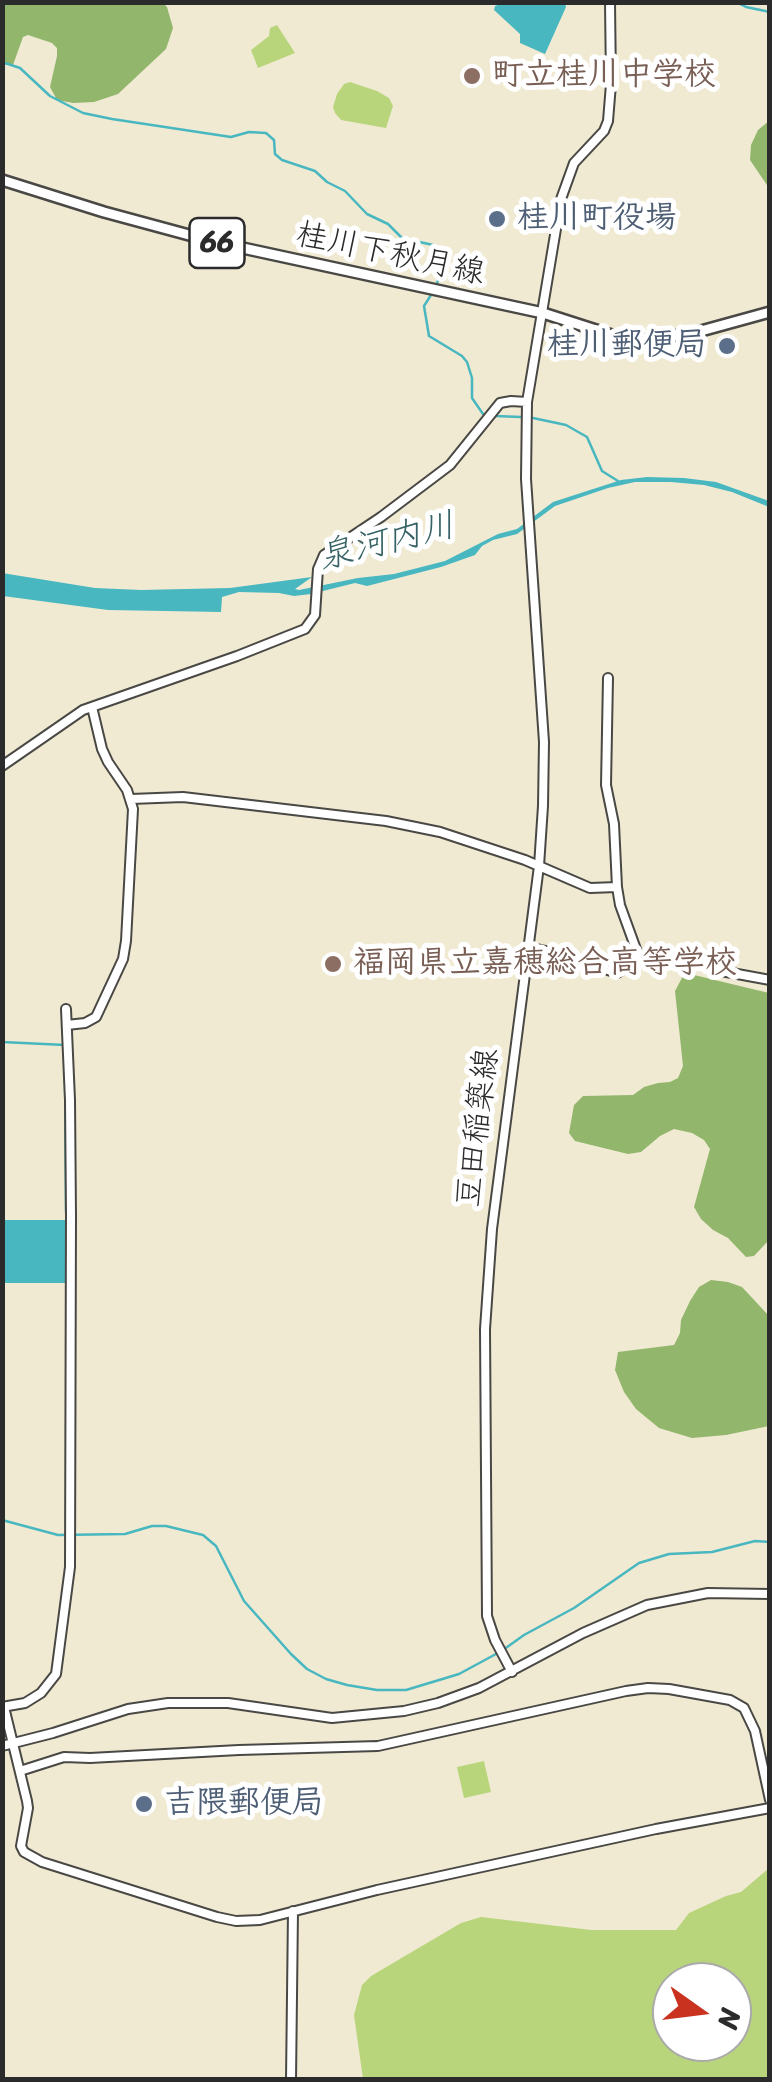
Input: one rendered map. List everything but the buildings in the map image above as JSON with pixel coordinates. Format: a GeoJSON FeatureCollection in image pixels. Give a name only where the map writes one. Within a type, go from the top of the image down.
{"type":"FeatureCollection","features":[{"type":"Feature","properties":{"kind":"main road","name":"桂川下秋月線"},"geometry":{"type":"LineString","coordinates":[[2,180],[215,242],[543,314],[610,336],[640,340],[690,334],[770,312]]}},
{"type":"Feature","properties":{"kind":"street","name":"豆田稲築線"},"geometry":{"type":"LineString","coordinates":[[512,1672],[488,1622],[485,1407],[487,1282],[539,866],[543,806],[544,742],[525,449],[528,402],[560,198],[574,163],[608,121],[610,2]]}},
{"type":"Feature","properties":{"kind":"street"},"geometry":{"type":"LineString","coordinates":[[2,766],[72,716],[92,707],[302,632],[312,623],[324,555],[429,482],[464,450],[500,404],[528,402]]}},
{"type":"Feature","properties":{"kind":"street"},"geometry":{"type":"LineString","coordinates":[[608,678],[606,785],[614,824],[617,888],[640,960]]}},
{"type":"Feature","properties":{"kind":"street"},"geometry":{"type":"LineString","coordinates":[[67,1025],[86,1023],[96,1017],[123,959],[126,941],[134,825],[131,799],[102,749],[92,707]]}},
{"type":"Feature","properties":{"kind":"street"},"geometry":{"type":"LineString","coordinates":[[131,799],[183,797],[386,821],[440,832],[590,888],[617,888]]}},
{"type":"Feature","properties":{"kind":"street"},"geometry":{"type":"LineString","coordinates":[[528,948],[617,973],[640,960],[682,956],[721,971],[770,980]]}},
{"type":"Feature","properties":{"kind":"street"},"geometry":{"type":"LineString","coordinates":[[20,1772],[64,1757],[378,1746],[626,1692],[669,1688],[730,1700],[744,1708],[755,1731],[770,1804],[253,1921],[217,1917],[28,1856],[21,1849],[28,1808],[20,1772],[7,1744],[3,1707],[26,1703],[42,1693],[56,1674],[68,1584],[71,1236],[66,1009]]}},
{"type":"Feature","properties":{"kind":"street"},"geometry":{"type":"LineString","coordinates":[[7,1744],[128,1709],[168,1703],[228,1704],[313,1717],[368,1716],[438,1704],[479,1688],[647,1605],[708,1594],[770,1594]]}},
{"type":"Feature","properties":{"kind":"street"},"geometry":{"type":"LineString","coordinates":[[291,2080],[293,1911]]}},
{"type":"Feature","properties":{"kind":"green space"},"geometry":{"type":"Polygon","coordinates":[[[2,3],[163,3],[173,28],[166,49],[118,94],[94,102],[73,103],[57,100],[50,87],[57,56],[52,43],[28,35],[23,37],[13,65],[3,62],[2,3]]]}},
{"type":"Feature","properties":{"kind":"green space"},"geometry":{"type":"Polygon","coordinates":[[[277,25],[295,53],[258,68],[251,50],[277,25]]]}},
{"type":"Feature","properties":{"kind":"green space"},"geometry":{"type":"Polygon","coordinates":[[[350,82],[389,98],[393,106],[386,128],[341,120],[335,113],[337,94],[350,82]]]}},
{"type":"Feature","properties":{"kind":"green space"},"geometry":{"type":"Polygon","coordinates":[[[769,121],[769,188],[750,160],[758,130],[769,121]]]}},
{"type":"Feature","properties":{"kind":"green space"},"geometry":{"type":"Polygon","coordinates":[[[694,975],[769,993],[769,1240],[754,1256],[746,1257],[701,1219],[694,1207],[710,1149],[704,1140],[674,1129],[641,1152],[628,1154],[575,1141],[569,1133],[574,1105],[583,1096],[633,1095],[644,1087],[678,1078],[683,1066],[675,991],[683,976],[694,975]]]}},
{"type":"Feature","properties":{"kind":"green space"},"geometry":{"type":"Polygon","coordinates":[[[711,1280],[742,1287],[769,1316],[769,1426],[692,1438],[659,1428],[636,1409],[615,1370],[618,1352],[674,1345],[690,1301],[699,1287],[711,1280]]]}},
{"type":"Feature","properties":{"kind":"green space"},"geometry":{"type":"Polygon","coordinates":[[[484,1761],[491,1792],[464,1798],[457,1767],[484,1761]]]}},
{"type":"Feature","properties":{"kind":"green space"},"geometry":{"type":"Polygon","coordinates":[[[769,1868],[769,2079],[363,2079],[354,2015],[362,1985],[461,1923],[481,1917],[591,1930],[676,1930],[689,1913],[741,1892],[769,1868]]]}},
{"type":"Feature","properties":{"kind":"water"},"geometry":{"type":"Polygon","coordinates":[[[503,3],[565,3],[545,54],[520,43],[520,34],[494,10],[503,3]]]}},
{"type":"Feature","properties":{"kind":"water"},"geometry":{"type":"Polygon","coordinates":[[[647,477],[716,482],[769,501],[769,507],[704,485],[635,482],[555,506],[517,534],[493,540],[475,555],[441,567],[367,586],[355,583],[311,594],[239,592],[222,597],[221,612],[108,610],[3,596],[2,573],[95,588],[141,590],[230,588],[312,577],[295,589],[299,590],[394,574],[445,561],[498,534],[517,529],[553,502],[621,480],[647,477]]]}},
{"type":"Feature","properties":{"kind":"water"},"geometry":{"type":"Polygon","coordinates":[[[4,1220],[65,1220],[65,1283],[4,1283],[4,1220]]]}},
{"type":"Feature","properties":{"kind":"waterway"},"geometry":{"type":"LineString","coordinates":[[736,2],[770,12]]}},
{"type":"Feature","properties":{"kind":"waterway"},"geometry":{"type":"LineString","coordinates":[[2,62],[20,68],[50,96],[83,113],[231,137],[266,133],[274,140],[275,154],[282,160],[315,171],[402,238],[433,245],[441,256],[442,271],[435,288]]}},
{"type":"Feature","properties":{"kind":"waterway"},"geometry":{"type":"LineString","coordinates":[[431,295],[424,306],[429,336],[467,362],[472,398],[487,415]]}},
{"type":"Feature","properties":{"kind":"waterway"},"geometry":{"type":"LineString","coordinates":[[495,416],[521,417]]}},
{"type":"Feature","properties":{"kind":"waterway"},"geometry":{"type":"LineString","coordinates":[[533,418],[566,425],[587,437],[602,471],[618,481]]}},
{"type":"Feature","properties":{"kind":"waterway"},"geometry":{"type":"LineString","coordinates":[[2,1042],[65,1045]]}},
{"type":"Feature","properties":{"kind":"waterway"},"geometry":{"type":"LineString","coordinates":[[65,1068],[66,1212]]}},
{"type":"Feature","properties":{"kind":"waterway"},"geometry":{"type":"LineString","coordinates":[[2,1520],[58,1535],[125,1534],[152,1526],[203,1535],[216,1546],[244,1601],[291,1654],[307,1669],[347,1685],[406,1690],[459,1674],[496,1654]]}},
{"type":"Feature","properties":{"kind":"waterway"},"geometry":{"type":"LineString","coordinates":[[503,1650],[639,1563],[669,1554],[712,1552],[755,1541],[770,1542]]}},
{"type":"Feature","properties":{"kind":"place","name":"町立桂川中学校"},"geometry":{"type":"Point","coordinates":[472,76]}},
{"type":"Feature","properties":{"kind":"place","name":"桂川町役場"},"geometry":{"type":"Point","coordinates":[497,219]}},
{"type":"Feature","properties":{"kind":"place","name":"桂川郵便局"},"geometry":{"type":"Point","coordinates":[727,346]}},
{"type":"Feature","properties":{"kind":"place","name":"福岡県立嘉穂総合高等学校"},"geometry":{"type":"Point","coordinates":[333,964]}},
{"type":"Feature","properties":{"kind":"place","name":"吉隈郵便局"},"geometry":{"type":"Point","coordinates":[144,1804]}},
{"type":"Feature","properties":{"kind":"water label","name":"泉河内川"},"geometry":{"type":"Point","coordinates":[387,543]}}]}
